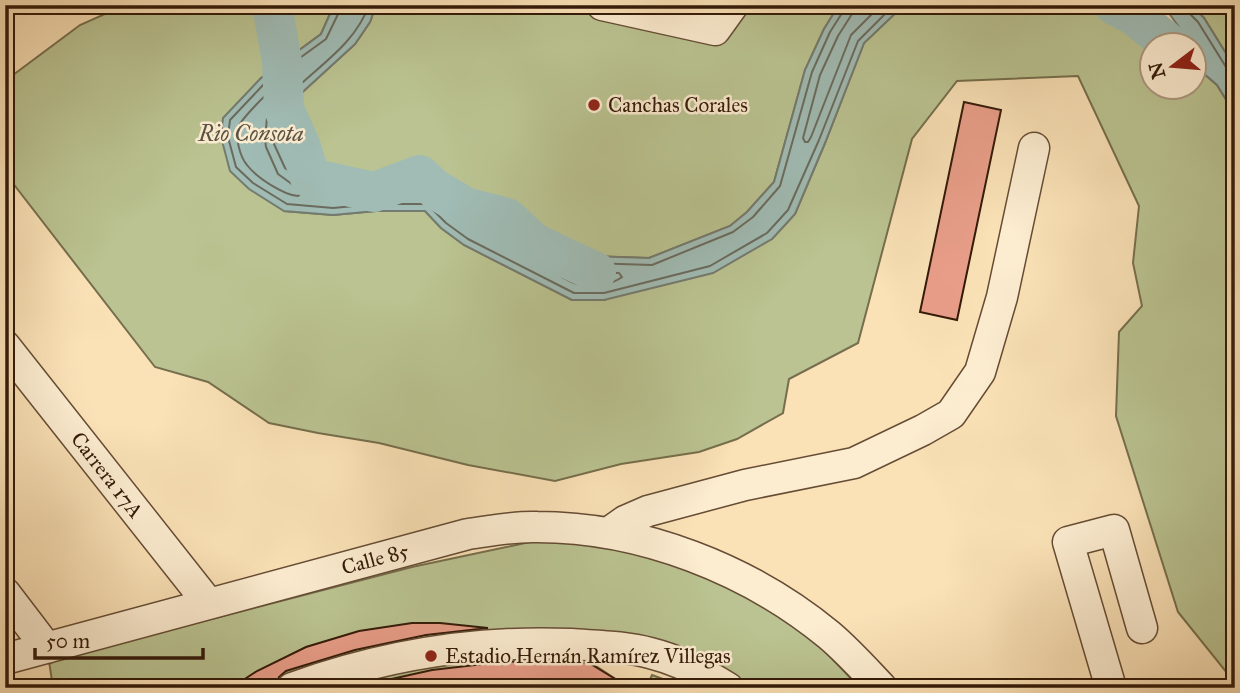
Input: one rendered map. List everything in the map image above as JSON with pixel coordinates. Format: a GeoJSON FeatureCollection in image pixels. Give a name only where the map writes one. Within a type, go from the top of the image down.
{"type":"FeatureCollection","features":[{"type":"Feature","properties":{"kind":"street"},"geometry":{"type":"LineString","coordinates":[[602,5],[715,30],[733,5]]}},
{"type":"Feature","properties":{"kind":"street"},"geometry":{"type":"LineString","coordinates":[[608,533],[625,521],[648,511],[746,485],[855,463],[951,414],[980,372],[1002,297],[1034,148]]}},
{"type":"Feature","properties":{"kind":"street","name":"Carrera 17A"},"geometry":{"type":"LineString","coordinates":[[5,346],[209,604]]}},
{"type":"Feature","properties":{"kind":"street","name":"Calle 85"},"geometry":{"type":"LineString","coordinates":[[5,659],[468,534],[536,527],[608,533],[674,549],[758,587],[792,607],[830,636],[882,688]]}},
{"type":"Feature","properties":{"kind":"street"},"geometry":{"type":"LineString","coordinates":[[1111,688],[1068,542],[1114,530],[1142,628]]}},
{"type":"Feature","properties":{"kind":"street"},"geometry":{"type":"LineString","coordinates":[[5,593],[47,648]]}},
{"type":"Feature","properties":{"kind":"street"},"geometry":{"type":"LineString","coordinates":[[292,688],[347,670],[426,653],[466,647],[546,643],[619,646],[651,653],[681,663],[729,688]]}},
{"type":"Feature","properties":{"kind":"green space"},"geometry":{"type":"Polygon","coordinates":[[[125,5],[334,5],[321,34],[260,79],[284,211],[333,215],[376,211],[425,211],[441,228],[464,245],[572,300],[604,300],[772,239],[795,214],[864,43],[904,5],[1101,5],[1149,32],[1138,32],[1138,102],[1208,102],[1208,77],[1217,85],[1235,114],[1235,683],[1178,612],[1116,416],[1119,332],[1142,306],[1133,263],[1139,206],[1078,76],[957,81],[912,139],[858,343],[789,379],[783,413],[737,439],[699,452],[621,464],[555,481],[468,465],[379,443],[269,423],[208,382],[155,367],[5,173],[5,81],[80,25],[125,5]]]}},
{"type":"Feature","properties":{"kind":"green space"},"geometry":{"type":"Polygon","coordinates":[[[376,5],[602,5],[715,30],[733,5],[839,5],[824,29],[805,70],[774,182],[747,212],[730,226],[649,258],[558,255],[465,207],[435,189],[420,175],[400,165],[336,184],[310,178],[290,164],[280,141],[284,109],[355,44],[370,22],[376,5]]]}},
{"type":"Feature","properties":{"kind":"green space"},"geometry":{"type":"Polygon","coordinates":[[[1191,5],[1235,5],[1235,68],[1204,18],[1191,5]]]}},
{"type":"Feature","properties":{"kind":"green space"},"geometry":{"type":"Polygon","coordinates":[[[530,542],[559,542],[634,550],[754,595],[821,647],[860,688],[728,688],[711,677],[572,654],[629,688],[53,688],[49,661],[412,567],[530,542]]]}},
{"type":"Feature","properties":{"kind":"green space","name":"Estadio Hernán Ramírez Villegas"},"geometry":{"type":"Polygon","coordinates":[[[652,675],[687,688],[646,688],[652,675]]]}},
{"type":"Feature","properties":{"kind":"water","name":"Rio Consota"},"geometry":{"type":"Polygon","coordinates":[[[334,5],[376,5],[370,22],[355,44],[284,109],[280,141],[290,164],[310,178],[337,184],[400,165],[420,175],[435,189],[465,207],[558,255],[649,258],[730,226],[747,212],[774,182],[805,70],[824,29],[839,5],[904,5],[864,43],[795,214],[772,239],[713,273],[604,300],[572,300],[464,245],[441,228],[425,211],[376,211],[333,215],[284,211],[249,189],[230,171],[221,137],[223,118],[260,79],[321,34],[334,5]]]}},
{"type":"Feature","properties":{"kind":"water"},"geometry":{"type":"Polygon","coordinates":[[[1101,5],[1114,5],[1179,32],[1149,32],[1101,5]]]}},
{"type":"Feature","properties":{"kind":"water"},"geometry":{"type":"Polygon","coordinates":[[[1163,5],[1191,5],[1204,18],[1235,68],[1235,114],[1217,85],[1208,77],[1208,32],[1183,32],[1163,5]]]}},
{"type":"Feature","properties":{"kind":"building"},"geometry":{"type":"Polygon","coordinates":[[[964,102],[1001,110],[957,320],[920,312],[964,102]]]}},
{"type":"Feature","properties":{"kind":"building"},"geometry":{"type":"Polygon","coordinates":[[[412,623],[488,628],[426,635],[355,650],[286,671],[279,677],[275,688],[231,688],[257,671],[306,647],[359,631],[412,623]]]}},
{"type":"Feature","properties":{"kind":"building"},"geometry":{"type":"Polygon","coordinates":[[[536,661],[589,663],[630,688],[351,688],[432,670],[536,661]]]}},
{"type":"Feature","properties":{"kind":"waterway"},"geometry":{"type":"LineString","coordinates":[[272,5],[282,62],[284,109],[301,147],[310,178],[374,192],[420,175],[435,189],[465,207],[507,218],[534,243],[596,272]]}},
{"type":"Feature","properties":{"kind":"waterway"},"geometry":{"type":"LineString","coordinates":[[1114,5],[1132,14],[1154,32]]}},
{"type":"Feature","properties":{"kind":"place","name":"Canchas Corales"},"geometry":{"type":"Point","coordinates":[594,105]}},
{"type":"Feature","properties":{"kind":"place","name":"Estadio Hernán Ramírez Villegas"},"geometry":{"type":"Point","coordinates":[431,656]}}]}
